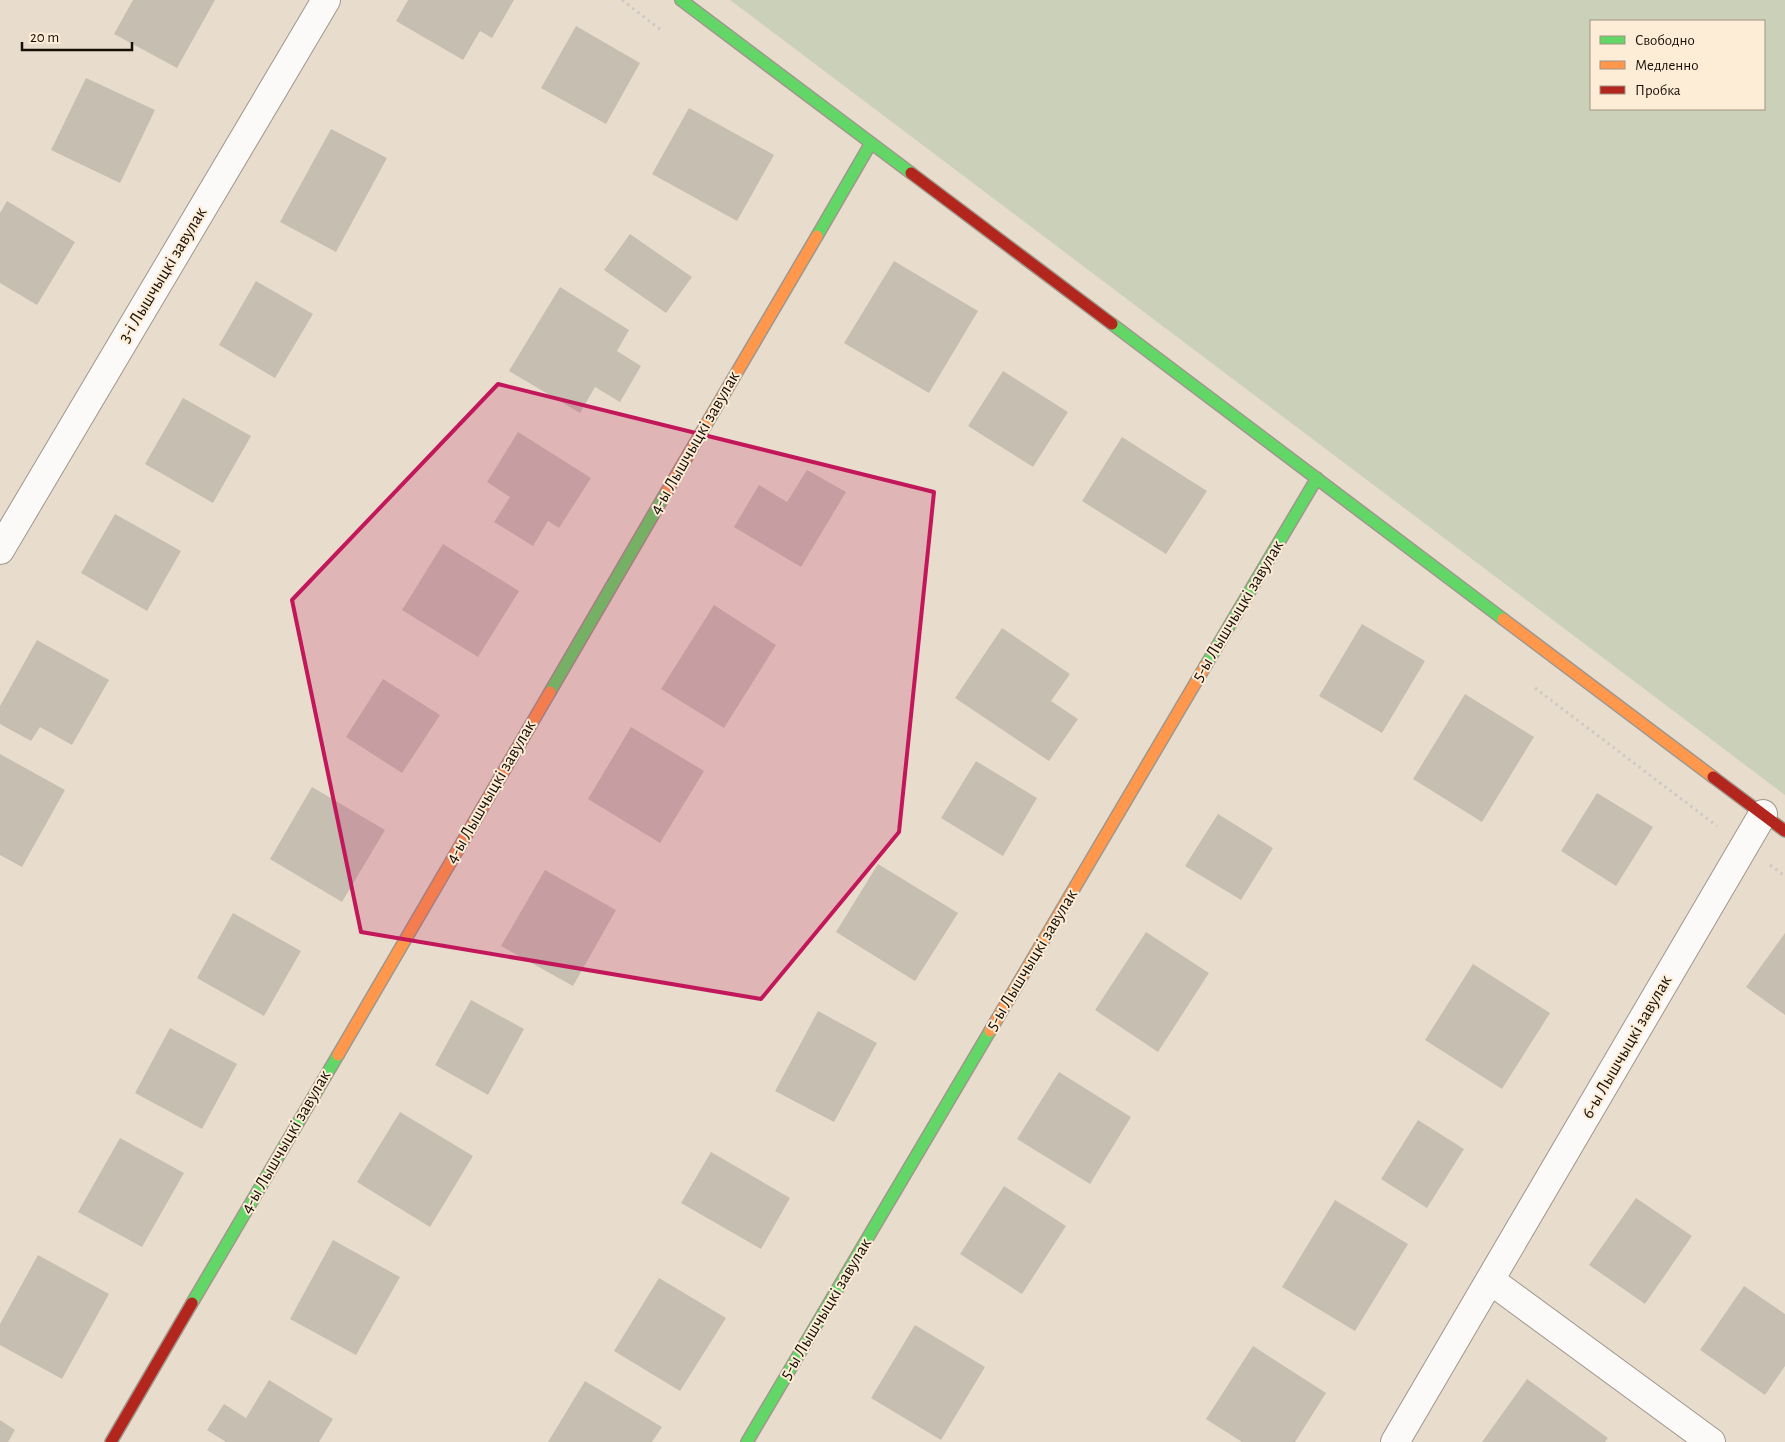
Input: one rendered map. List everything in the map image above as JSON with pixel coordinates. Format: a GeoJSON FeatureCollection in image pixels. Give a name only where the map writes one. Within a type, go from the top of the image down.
{"type":"FeatureCollection","features":[{"type":"Feature","properties":{"kind":"street","name":"3-і Лышчыцкі завулак"},"geometry":{"type":"LineString","coordinates":[[0,550],[326,0]]}},
{"type":"Feature","properties":{"kind":"street"},"geometry":{"type":"LineString","coordinates":[[681,0],[1785,831]]}},
{"type":"Feature","properties":{"kind":"street","name":"4-ы Лышчыцкі завулак"},"geometry":{"type":"LineString","coordinates":[[111,1442],[871,143]]}},
{"type":"Feature","properties":{"kind":"street","name":"5-ы Лышчыцкі завулак"},"geometry":{"type":"LineString","coordinates":[[747,1442],[1317,478]]}},
{"type":"Feature","properties":{"kind":"street","name":"6-ы Лышчыцкі завулак"},"geometry":{"type":"LineString","coordinates":[[1395,1442],[1763,814]]}},
{"type":"Feature","properties":{"kind":"street"},"geometry":{"type":"LineString","coordinates":[[1490,1280],[1711,1442]]}},
{"type":"Feature","properties":{"kind":"highlighted area"},"geometry":{"type":"Polygon","coordinates":[[[498,384],[934,492],[899,832],[761,999],[361,932],[292,600],[498,384]]]}},
{"type":"Feature","properties":{"kind":"green space"},"geometry":{"type":"Polygon","coordinates":[[[730,0],[1785,0],[1785,795],[730,0]]]}},
{"type":"Feature","properties":{"kind":"building"},"geometry":{"type":"Polygon","coordinates":[[[133,0],[215,0],[177,68],[114,34],[133,0]]]}},
{"type":"Feature","properties":{"kind":"building"},"geometry":{"type":"Polygon","coordinates":[[[408,0],[514,0],[492,38],[480,31],[463,60],[396,21],[408,0]]]}},
{"type":"Feature","properties":{"kind":"building"},"geometry":{"type":"Polygon","coordinates":[[[576,26],[640,63],[606,124],[541,88],[576,26]]]}},
{"type":"Feature","properties":{"kind":"building"},"geometry":{"type":"Polygon","coordinates":[[[86,78],[155,110],[120,183],[51,150],[86,78]]]}},
{"type":"Feature","properties":{"kind":"building"},"geometry":{"type":"Polygon","coordinates":[[[689,108],[774,155],[737,221],[652,174],[689,108]]]}},
{"type":"Feature","properties":{"kind":"building"},"geometry":{"type":"Polygon","coordinates":[[[331,129],[387,158],[336,252],[280,222],[331,129]]]}},
{"type":"Feature","properties":{"kind":"building"},"geometry":{"type":"Polygon","coordinates":[[[7,201],[75,242],[37,305],[0,283],[0,213],[7,201]]]}},
{"type":"Feature","properties":{"kind":"building"},"geometry":{"type":"Polygon","coordinates":[[[630,234],[692,277],[666,313],[604,270],[630,234]]]}},
{"type":"Feature","properties":{"kind":"building"},"geometry":{"type":"Polygon","coordinates":[[[894,261],[978,311],[929,393],[844,343],[894,261]]]}},
{"type":"Feature","properties":{"kind":"building"},"geometry":{"type":"Polygon","coordinates":[[[256,281],[313,314],[275,378],[219,345],[256,281]]]}},
{"type":"Feature","properties":{"kind":"building"},"geometry":{"type":"Polygon","coordinates":[[[560,287],[629,330],[617,351],[641,366],[620,402],[595,387],[580,413],[509,371],[560,287]]]}},
{"type":"Feature","properties":{"kind":"building"},"geometry":{"type":"Polygon","coordinates":[[[1003,371],[1068,412],[1033,467],[968,426],[1003,371]]]}},
{"type":"Feature","properties":{"kind":"building"},"geometry":{"type":"Polygon","coordinates":[[[183,398],[251,436],[213,503],[145,464],[183,398]]]}},
{"type":"Feature","properties":{"kind":"building"},"geometry":{"type":"Polygon","coordinates":[[[518,432],[591,478],[559,528],[548,521],[533,546],[494,522],[510,497],[487,482],[518,432]]]}},
{"type":"Feature","properties":{"kind":"building"},"geometry":{"type":"Polygon","coordinates":[[[1122,437],[1207,491],[1166,554],[1082,501],[1122,437]]]}},
{"type":"Feature","properties":{"kind":"building"},"geometry":{"type":"Polygon","coordinates":[[[807,470],[846,492],[801,567],[734,527],[759,485],[787,502],[807,470]]]}},
{"type":"Feature","properties":{"kind":"building"},"geometry":{"type":"Polygon","coordinates":[[[115,514],[181,551],[147,611],[81,573],[115,514]]]}},
{"type":"Feature","properties":{"kind":"building"},"geometry":{"type":"Polygon","coordinates":[[[443,544],[519,591],[478,657],[402,610],[443,544]]]}},
{"type":"Feature","properties":{"kind":"building"},"geometry":{"type":"Polygon","coordinates":[[[714,605],[776,645],[724,728],[661,689],[714,605]]]}},
{"type":"Feature","properties":{"kind":"building"},"geometry":{"type":"Polygon","coordinates":[[[1362,624],[1425,661],[1382,733],[1319,696],[1362,624]]]}},
{"type":"Feature","properties":{"kind":"building"},"geometry":{"type":"Polygon","coordinates":[[[1002,628],[1070,674],[1051,701],[1078,719],[1049,761],[955,698],[1002,628]]]}},
{"type":"Feature","properties":{"kind":"building"},"geometry":{"type":"Polygon","coordinates":[[[37,640],[109,680],[72,745],[40,727],[31,741],[0,724],[0,706],[37,640]]]}},
{"type":"Feature","properties":{"kind":"building"},"geometry":{"type":"Polygon","coordinates":[[[383,679],[440,715],[402,773],[346,737],[383,679]]]}},
{"type":"Feature","properties":{"kind":"building"},"geometry":{"type":"Polygon","coordinates":[[[1465,694],[1534,737],[1482,822],[1413,779],[1465,694]]]}},
{"type":"Feature","properties":{"kind":"building"},"geometry":{"type":"Polygon","coordinates":[[[631,727],[704,771],[660,843],[588,799],[631,727]]]}},
{"type":"Feature","properties":{"kind":"building"},"geometry":{"type":"Polygon","coordinates":[[[0,754],[65,790],[22,867],[0,855],[0,754]]]}},
{"type":"Feature","properties":{"kind":"building"},"geometry":{"type":"Polygon","coordinates":[[[976,761],[1037,798],[1003,856],[941,818],[976,761]]]}},
{"type":"Feature","properties":{"kind":"building"},"geometry":{"type":"Polygon","coordinates":[[[312,787],[385,830],[342,902],[270,859],[312,787]]]}},
{"type":"Feature","properties":{"kind":"building"},"geometry":{"type":"Polygon","coordinates":[[[1597,793],[1653,827],[1616,886],[1561,851],[1597,793]]]}},
{"type":"Feature","properties":{"kind":"building"},"geometry":{"type":"Polygon","coordinates":[[[1218,814],[1273,848],[1241,900],[1185,866],[1218,814]]]}},
{"type":"Feature","properties":{"kind":"building"},"geometry":{"type":"Polygon","coordinates":[[[878,864],[958,913],[915,981],[836,932],[878,864]]]}},
{"type":"Feature","properties":{"kind":"building"},"geometry":{"type":"Polygon","coordinates":[[[545,870],[616,910],[573,986],[501,946],[545,870]]]}},
{"type":"Feature","properties":{"kind":"building"},"geometry":{"type":"Polygon","coordinates":[[[233,913],[301,951],[264,1016],[197,978],[233,913]]]}},
{"type":"Feature","properties":{"kind":"building"},"geometry":{"type":"Polygon","coordinates":[[[1146,932],[1209,973],[1158,1052],[1095,1010],[1146,932]]]}},
{"type":"Feature","properties":{"kind":"building"},"geometry":{"type":"Polygon","coordinates":[[[1785,933],[1785,1015],[1746,987],[1785,933]]]}},
{"type":"Feature","properties":{"kind":"building"},"geometry":{"type":"Polygon","coordinates":[[[1473,964],[1550,1013],[1502,1089],[1425,1040],[1473,964]]]}},
{"type":"Feature","properties":{"kind":"building"},"geometry":{"type":"Polygon","coordinates":[[[471,1000],[524,1029],[488,1095],[435,1065],[471,1000]]]}},
{"type":"Feature","properties":{"kind":"building"},"geometry":{"type":"Polygon","coordinates":[[[818,1011],[877,1043],[834,1122],[775,1091],[818,1011]]]}},
{"type":"Feature","properties":{"kind":"building"},"geometry":{"type":"Polygon","coordinates":[[[170,1028],[237,1064],[202,1129],[135,1093],[170,1028]]]}},
{"type":"Feature","properties":{"kind":"building"},"geometry":{"type":"Polygon","coordinates":[[[1059,1072],[1131,1117],[1090,1184],[1017,1139],[1059,1072]]]}},
{"type":"Feature","properties":{"kind":"building"},"geometry":{"type":"Polygon","coordinates":[[[400,1112],[473,1156],[430,1227],[357,1182],[400,1112]]]}},
{"type":"Feature","properties":{"kind":"building"},"geometry":{"type":"Polygon","coordinates":[[[1418,1120],[1464,1149],[1427,1208],[1381,1179],[1418,1120]]]}},
{"type":"Feature","properties":{"kind":"building"},"geometry":{"type":"Polygon","coordinates":[[[120,1138],[184,1173],[142,1247],[78,1212],[120,1138]]]}},
{"type":"Feature","properties":{"kind":"building"},"geometry":{"type":"Polygon","coordinates":[[[711,1152],[790,1198],[761,1249],[681,1203],[711,1152]]]}},
{"type":"Feature","properties":{"kind":"building"},"geometry":{"type":"Polygon","coordinates":[[[1004,1186],[1066,1226],[1022,1294],[960,1254],[1004,1186]]]}},
{"type":"Feature","properties":{"kind":"building"},"geometry":{"type":"Polygon","coordinates":[[[1636,1198],[1692,1236],[1645,1304],[1589,1265],[1636,1198]]]}},
{"type":"Feature","properties":{"kind":"building"},"geometry":{"type":"Polygon","coordinates":[[[1335,1200],[1408,1244],[1355,1331],[1282,1287],[1335,1200]]]}},
{"type":"Feature","properties":{"kind":"building"},"geometry":{"type":"Polygon","coordinates":[[[333,1240],[400,1277],[356,1355],[290,1319],[333,1240]]]}},
{"type":"Feature","properties":{"kind":"building"},"geometry":{"type":"Polygon","coordinates":[[[38,1255],[109,1294],[62,1379],[0,1345],[0,1324],[38,1255]]]}},
{"type":"Feature","properties":{"kind":"building"},"geometry":{"type":"Polygon","coordinates":[[[659,1278],[726,1318],[680,1391],[614,1351],[659,1278]]]}},
{"type":"Feature","properties":{"kind":"building"},"geometry":{"type":"Polygon","coordinates":[[[1744,1286],[1785,1314],[1785,1366],[1765,1395],[1700,1350],[1744,1286]]]}},
{"type":"Feature","properties":{"kind":"building"},"geometry":{"type":"Polygon","coordinates":[[[915,1325],[985,1367],[941,1440],[871,1398],[915,1325]]]}},
{"type":"Feature","properties":{"kind":"building"},"geometry":{"type":"Polygon","coordinates":[[[1253,1346],[1326,1393],[1295,1442],[1242,1442],[1206,1419],[1253,1346]]]}},
{"type":"Feature","properties":{"kind":"building"},"geometry":{"type":"Polygon","coordinates":[[[1527,1379],[1608,1438],[1605,1442],[1482,1442],[1527,1379]]]}},
{"type":"Feature","properties":{"kind":"building"},"geometry":{"type":"Polygon","coordinates":[[[269,1380],[333,1419],[319,1442],[226,1442],[207,1430],[224,1404],[246,1418],[269,1380]]]}},
{"type":"Feature","properties":{"kind":"building"},"geometry":{"type":"Polygon","coordinates":[[[585,1381],[662,1427],[652,1442],[548,1442],[585,1381]]]}},
{"type":"Feature","properties":{"kind":"building"},"geometry":{"type":"Polygon","coordinates":[[[0,1420],[15,1430],[8,1442],[0,1442],[0,1420]]]}},
{"type":"Feature","properties":{"kind":"traffic: fast"},"geometry":{"type":"LineString","coordinates":[[681,0],[911,173]]}},
{"type":"Feature","properties":{"kind":"traffic: fast"},"geometry":{"type":"LineString","coordinates":[[817,236],[871,143]]}},
{"type":"Feature","properties":{"kind":"traffic: fast"},"geometry":{"type":"LineString","coordinates":[[1112,324],[1503,619]]}},
{"type":"Feature","properties":{"kind":"traffic: fast"},"geometry":{"type":"LineString","coordinates":[[1206,665],[1317,478]]}},
{"type":"Feature","properties":{"kind":"traffic: fast"},"geometry":{"type":"LineString","coordinates":[[550,692],[667,491]]}},
{"type":"Feature","properties":{"kind":"traffic: fast"},"geometry":{"type":"LineString","coordinates":[[747,1442],[990,1031]]}},
{"type":"Feature","properties":{"kind":"traffic: fast"},"geometry":{"type":"LineString","coordinates":[[192,1303],[338,1055]]}},
{"type":"Feature","properties":{"kind":"traffic: slow"},"geometry":{"type":"LineString","coordinates":[[667,491],[817,236]]}},
{"type":"Feature","properties":{"kind":"traffic: slow"},"geometry":{"type":"LineString","coordinates":[[1503,619],[1713,777]]}},
{"type":"Feature","properties":{"kind":"traffic: slow"},"geometry":{"type":"LineString","coordinates":[[990,1031],[1206,665]]}},
{"type":"Feature","properties":{"kind":"traffic: slow"},"geometry":{"type":"LineString","coordinates":[[338,1055],[550,692]]}},
{"type":"Feature","properties":{"kind":"traffic: jam"},"geometry":{"type":"LineString","coordinates":[[911,173],[1112,324]]}},
{"type":"Feature","properties":{"kind":"traffic: jam"},"geometry":{"type":"LineString","coordinates":[[1713,777],[1785,831]]}},
{"type":"Feature","properties":{"kind":"traffic: jam"},"geometry":{"type":"LineString","coordinates":[[111,1442],[192,1303]]}}]}
